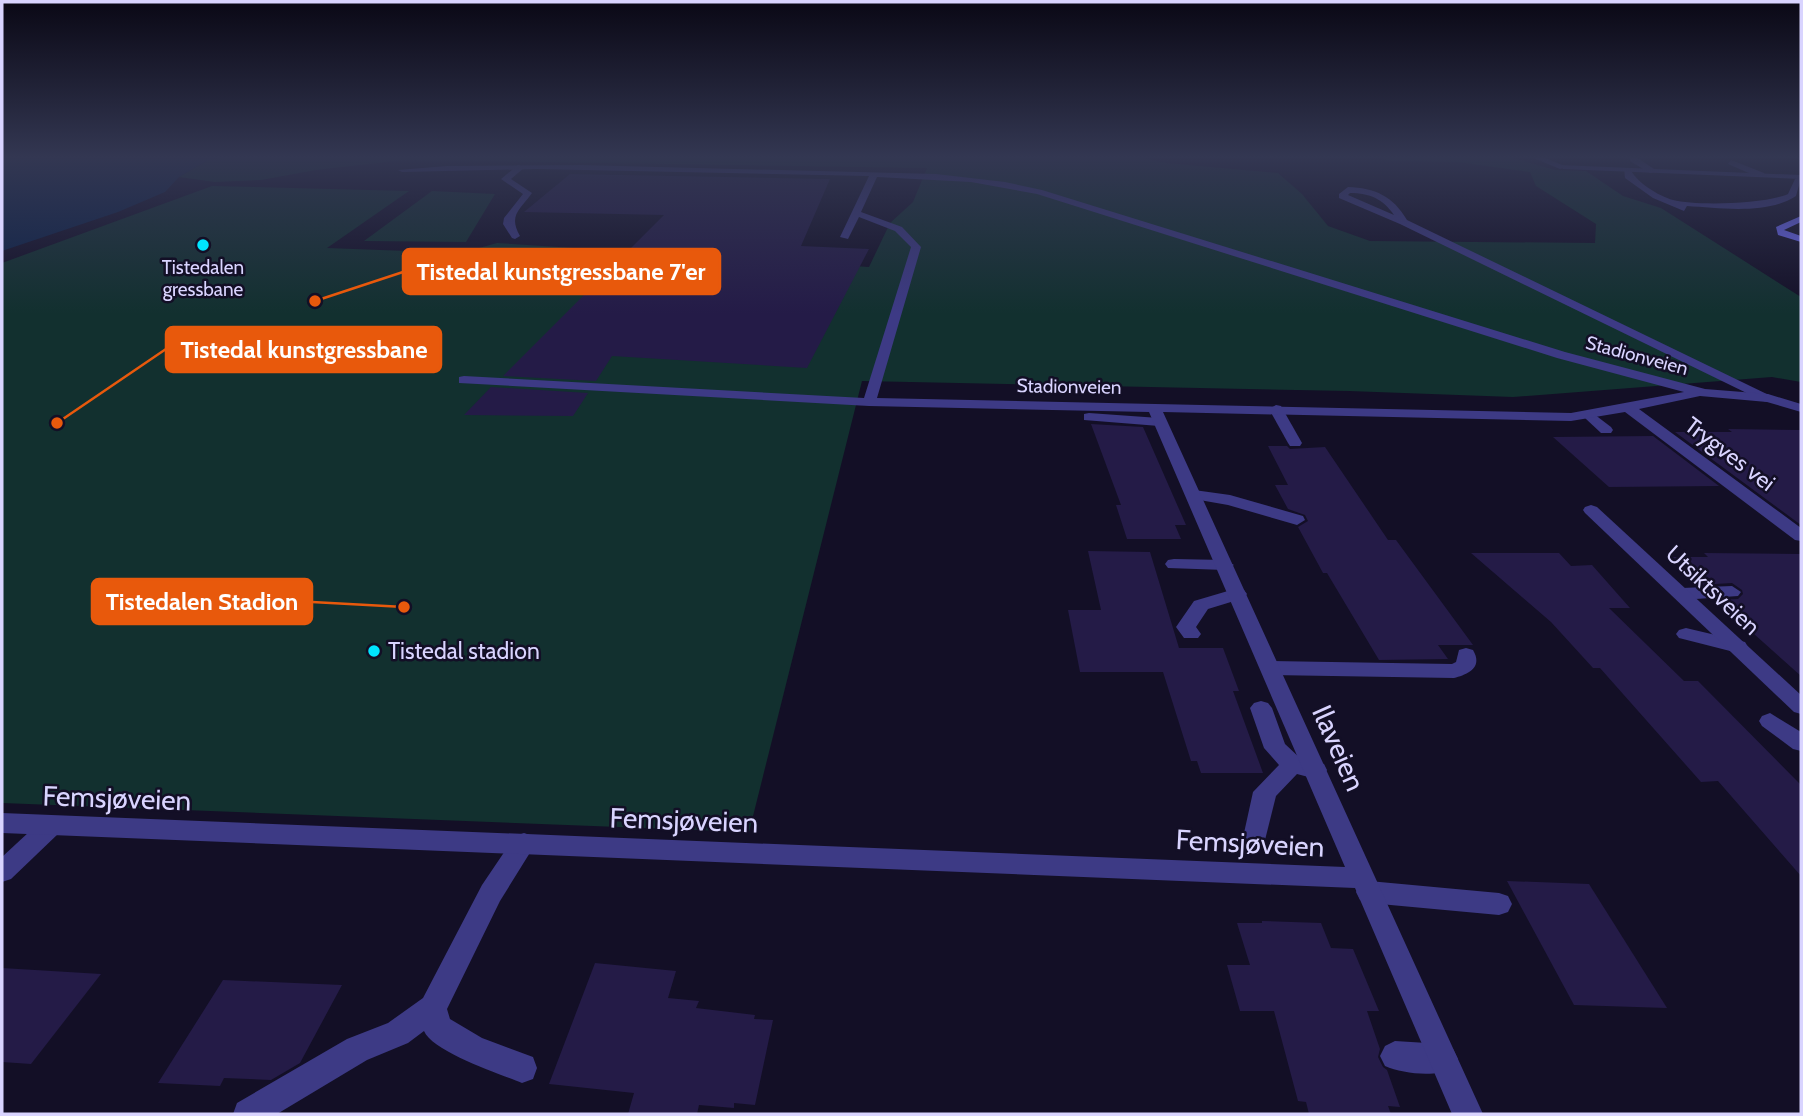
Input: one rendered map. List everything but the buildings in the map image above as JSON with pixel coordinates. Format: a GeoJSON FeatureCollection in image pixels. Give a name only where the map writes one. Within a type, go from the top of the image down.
{"type":"FeatureCollection","features":[{"type":"Feature","properties":{"kind":"street"},"geometry":{"type":"LineString","coordinates":[[515,236],[508,224],[516,209]]}},
{"type":"Feature","properties":{"kind":"street"},"geometry":{"type":"LineString","coordinates":[[845,237],[859,209]]}},
{"type":"Feature","properties":{"kind":"street","name":"Stadionveien"},"geometry":{"type":"LineString","coordinates":[[1093,209],[1524,344],[1705,393]]}},
{"type":"Feature","properties":{"kind":"street"},"geometry":{"type":"LineString","coordinates":[[1369,209],[1403,222],[1768,398],[1801,408]]}},
{"type":"Feature","properties":{"kind":"street"},"geometry":{"type":"LineString","coordinates":[[1397,209],[1403,222]]}},
{"type":"Feature","properties":{"kind":"street"},"geometry":{"type":"LineString","coordinates":[[1687,209],[1692,211]]}},
{"type":"Feature","properties":{"kind":"street"},"geometry":{"type":"LineString","coordinates":[[857,214],[886,223],[913,241],[916,247],[869,402]]}},
{"type":"Feature","properties":{"kind":"street"},"geometry":{"type":"LineString","coordinates":[[1801,219],[1779,229],[1781,233],[1801,239]]}},
{"type":"Feature","properties":{"kind":"street","name":"Stadionveien"},"geometry":{"type":"LineString","coordinates":[[464,380],[1156,414],[1276,409],[1571,417],[1630,409],[1661,399],[1705,393]]}},
{"type":"Feature","properties":{"kind":"street"},"geometry":{"type":"LineString","coordinates":[[1705,393],[1768,398]]}},
{"type":"Feature","properties":{"kind":"street"},"geometry":{"type":"LineString","coordinates":[[1276,409],[1295,443]]}},
{"type":"Feature","properties":{"kind":"street","name":"Trygves vei"},"geometry":{"type":"LineString","coordinates":[[1630,409],[1801,536]]}},
{"type":"Feature","properties":{"kind":"street"},"geometry":{"type":"LineString","coordinates":[[1089,417],[1156,414]]}},
{"type":"Feature","properties":{"kind":"street","name":"Ilaveien"},"geometry":{"type":"LineString","coordinates":[[1156,414],[1468,1114]]}},
{"type":"Feature","properties":{"kind":"street"},"geometry":{"type":"LineString","coordinates":[[1590,415],[1605,430]]}},
{"type":"Feature","properties":{"kind":"street"},"geometry":{"type":"LineString","coordinates":[[1194,495],[1230,500],[1297,520]]}},
{"type":"Feature","properties":{"kind":"street","name":"Utsiktsveien"},"geometry":{"type":"LineString","coordinates":[[1591,510],[1801,707]]}},
{"type":"Feature","properties":{"kind":"street"},"geometry":{"type":"LineString","coordinates":[[1174,564],[1225,565]]}},
{"type":"Feature","properties":{"kind":"street"},"geometry":{"type":"LineString","coordinates":[[1682,594],[1732,592]]}},
{"type":"Feature","properties":{"kind":"street"},"geometry":{"type":"LineString","coordinates":[[1191,634],[1186,627],[1201,605],[1238,594]]}},
{"type":"Feature","properties":{"kind":"street"},"geometry":{"type":"LineString","coordinates":[[1686,634],[1738,647]]}},
{"type":"Feature","properties":{"kind":"street"},"geometry":{"type":"LineString","coordinates":[[1271,668],[1454,671],[1465,666],[1466,655]]}},
{"type":"Feature","properties":{"kind":"street"},"geometry":{"type":"LineString","coordinates":[[1261,708],[1275,748],[1293,765],[1316,770]]}},
{"type":"Feature","properties":{"kind":"street"},"geometry":{"type":"LineString","coordinates":[[1770,721],[1801,743]]}},
{"type":"Feature","properties":{"kind":"street"},"geometry":{"type":"LineString","coordinates":[[1256,833],[1265,792],[1293,765]]}},
{"type":"Feature","properties":{"kind":"street","name":"Femsjøveien"},"geometry":{"type":"LineString","coordinates":[[2,823],[524,843],[1366,885],[1499,904]]}},
{"type":"Feature","properties":{"kind":"street"},"geometry":{"type":"LineString","coordinates":[[2,872],[51,826]]}},
{"type":"Feature","properties":{"kind":"street"},"geometry":{"type":"LineString","coordinates":[[248,1114],[357,1048],[398,1033],[433,1009],[491,893],[524,843]]}},
{"type":"Feature","properties":{"kind":"street"},"geometry":{"type":"LineString","coordinates":[[433,1009],[437,1028],[472,1049],[522,1068]]}},
{"type":"Feature","properties":{"kind":"street"},"geometry":{"type":"LineString","coordinates":[[1395,1056],[1443,1059]]}},
{"type":"Feature","properties":{"kind":"green space"},"geometry":{"type":"Polygon","coordinates":[[[149,209],[383,209],[327,248],[461,253],[497,243],[869,267],[890,223],[905,209],[1314,209],[1328,226],[1370,241],[1595,243],[1596,224],[1572,209],[1663,209],[1801,297],[1801,382],[1772,377],[1513,397],[862,381],[749,832],[2,803],[2,263],[149,209]]]}},
{"type":"Feature","properties":{"kind":"green space"},"geometry":{"type":"Polygon","coordinates":[[[407,209],[486,209],[466,242],[364,241],[407,209]]]}},
{"type":"Feature","properties":{"kind":"water"},"geometry":{"type":"Polygon","coordinates":[[[2,209],[125,209],[118,212],[2,251],[2,209]]]}},
{"type":"Feature","properties":{"kind":"place","name":"Tistedalen gressbane"},"geometry":{"type":"Point","coordinates":[203,245]}},
{"type":"Feature","properties":{"kind":"place","name":"Tistedal kunstgressbane 7'er"},"geometry":{"type":"Point","coordinates":[315,301]}},
{"type":"Feature","properties":{"kind":"place","name":"Tistedal kunstgressbane"},"geometry":{"type":"Point","coordinates":[57,423]}},
{"type":"Feature","properties":{"kind":"place","name":"Tistedalen Stadion"},"geometry":{"type":"Point","coordinates":[404,607]}},
{"type":"Feature","properties":{"kind":"place","name":"Tistedal stadion"},"geometry":{"type":"Point","coordinates":[374,651]}}]}
